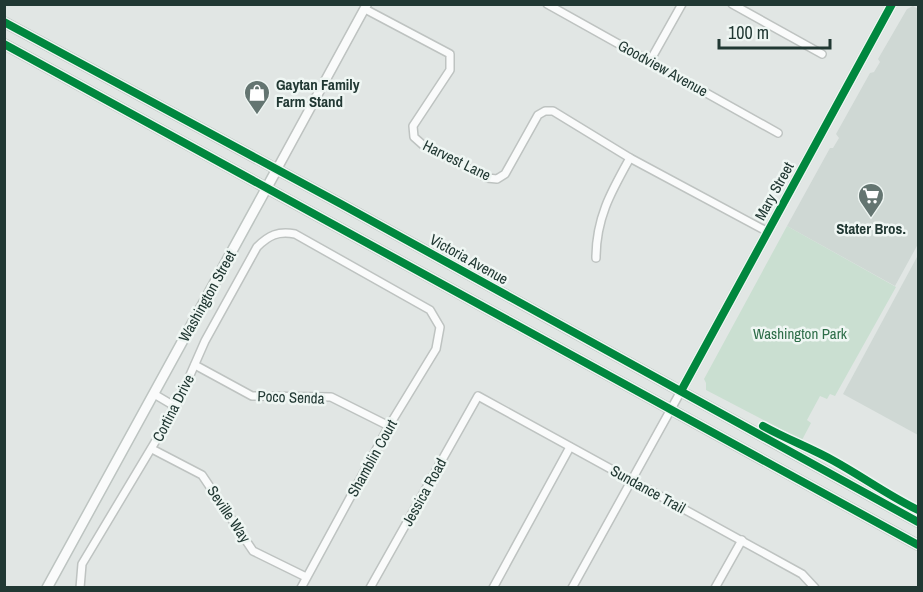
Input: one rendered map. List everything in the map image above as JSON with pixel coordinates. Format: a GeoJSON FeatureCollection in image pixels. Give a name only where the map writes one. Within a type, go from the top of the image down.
{"type":"FeatureCollection","features":[{"type":"Feature","properties":{"kind":"main road","name":"Victoria Avenue"},"geometry":{"type":"LineString","coordinates":[[4,22],[277,169],[918,522]]}},
{"type":"Feature","properties":{"kind":"main road"},"geometry":{"type":"LineString","coordinates":[[4,44],[918,545]]}},
{"type":"Feature","properties":{"kind":"main road","name":"Washington Street"},"geometry":{"type":"LineString","coordinates":[[47,588],[277,169]]}},
{"type":"Feature","properties":{"kind":"street","name":"Goodview Avenue"},"geometry":{"type":"LineString","coordinates":[[548,4],[778,133]]}},
{"type":"Feature","properties":{"kind":"street"},"geometry":{"type":"LineString","coordinates":[[650,61],[682,4]]}},
{"type":"Feature","properties":{"kind":"street"},"geometry":{"type":"LineString","coordinates":[[732,4],[822,54]]}},
{"type":"Feature","properties":{"kind":"street","name":"Mary Street"},"geometry":{"type":"LineString","coordinates":[[572,588],[892,4]]}},
{"type":"Feature","properties":{"kind":"street","name":"Harvest Lane"},"geometry":{"type":"LineString","coordinates":[[366,7],[450,54],[450,69],[412,126],[414,137],[423,145],[487,178],[497,179],[505,174],[538,115],[545,111],[553,111],[630,158],[768,232]]}},
{"type":"Feature","properties":{"kind":"street","name":"Washington Street"},"geometry":{"type":"LineString","coordinates":[[277,169],[366,7]]}},
{"type":"Feature","properties":{"kind":"street"},"geometry":{"type":"LineString","coordinates":[[596,258],[599,220],[630,158]]}},
{"type":"Feature","properties":{"kind":"street","name":"Shamblin Court"},"geometry":{"type":"LineString","coordinates":[[275,233],[295,234],[430,310],[440,327],[435,349],[389,426],[301,588]]}},
{"type":"Feature","properties":{"kind":"street","name":"Cortina Drive"},"geometry":{"type":"LineString","coordinates":[[80,588],[82,564],[177,407],[205,341],[257,247],[275,233]]}},
{"type":"Feature","properties":{"kind":"street","name":"Poco Senda"},"geometry":{"type":"LineString","coordinates":[[195,365],[252,396],[331,397],[389,426]]}},
{"type":"Feature","properties":{"kind":"street"},"geometry":{"type":"LineString","coordinates":[[154,394],[177,407]]}},
{"type":"Feature","properties":{"kind":"street","name":"Sundance Trail"},"geometry":{"type":"LineString","coordinates":[[478,396],[802,574],[815,588]]}},
{"type":"Feature","properties":{"kind":"street","name":"Jessica Road"},"geometry":{"type":"LineString","coordinates":[[370,588],[478,396]]}},
{"type":"Feature","properties":{"kind":"street"},"geometry":{"type":"LineString","coordinates":[[493,588],[570,447]]}},
{"type":"Feature","properties":{"kind":"street","name":"Seville Way"},"geometry":{"type":"LineString","coordinates":[[152,449],[202,475],[253,551],[306,578]]}},
{"type":"Feature","properties":{"kind":"street"},"geometry":{"type":"LineString","coordinates":[[715,588],[742,540]]}},
{"type":"Feature","properties":{"kind":"shaded area"},"geometry":{"type":"Polygon","coordinates":[[[913,6],[918,9],[918,244],[895,286],[787,226],[830,148],[833,148],[839,138],[836,134],[870,73],[874,72],[880,62],[878,59],[907,9],[913,6]]]}},
{"type":"Feature","properties":{"kind":"shaded area"},"geometry":{"type":"Polygon","coordinates":[[[918,258],[918,435],[843,394],[918,258]]]}},
{"type":"Feature","properties":{"kind":"green space","name":"Washington Park"},"geometry":{"type":"Polygon","coordinates":[[[787,226],[896,287],[835,396],[830,394],[827,399],[820,396],[807,420],[811,423],[802,440],[706,390],[704,379],[787,226]]]}},
{"type":"Feature","properties":{"kind":"cycle path"},"geometry":{"type":"LineString","coordinates":[[681,391],[892,4]]}},
{"type":"Feature","properties":{"kind":"cycle path"},"geometry":{"type":"LineString","coordinates":[[4,22],[341,204],[918,522]]}},
{"type":"Feature","properties":{"kind":"cycle path"},"geometry":{"type":"LineString","coordinates":[[4,44],[918,545]]}},
{"type":"Feature","properties":{"kind":"cycle path"},"geometry":{"type":"LineString","coordinates":[[763,426],[834,461],[918,510]]}},
{"type":"Feature","properties":{"kind":"place","name":"Gaytan Family Farm Stand"},"geometry":{"type":"Point","coordinates":[257,116]}},
{"type":"Feature","properties":{"kind":"place","name":"Stater Bros."},"geometry":{"type":"Point","coordinates":[871,219]}}]}
